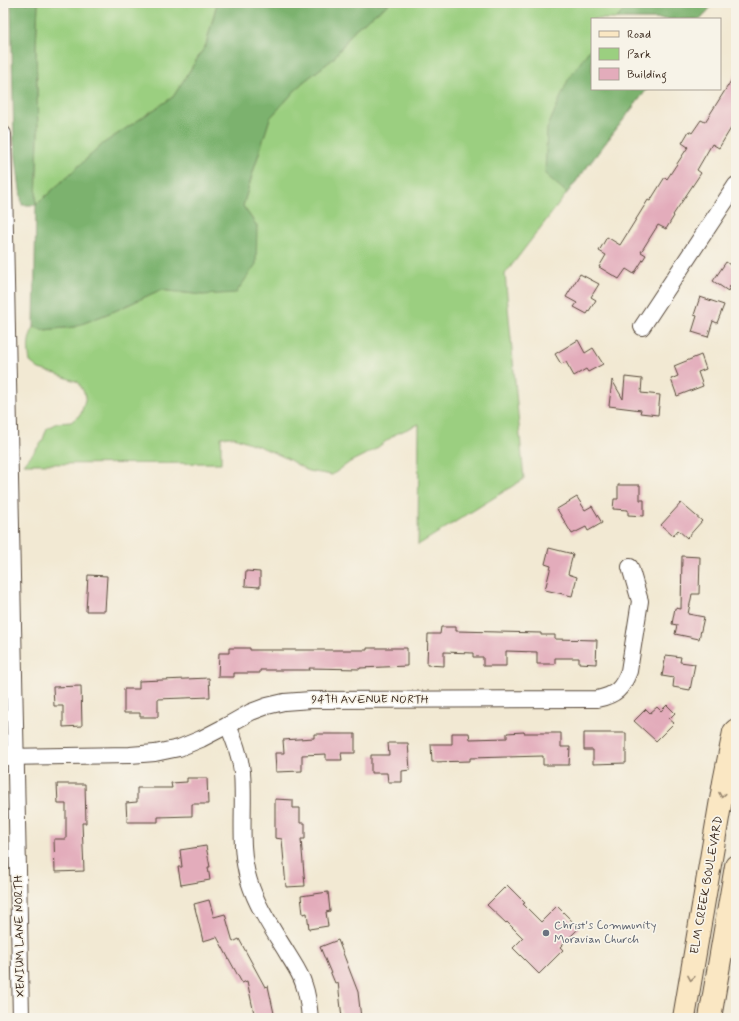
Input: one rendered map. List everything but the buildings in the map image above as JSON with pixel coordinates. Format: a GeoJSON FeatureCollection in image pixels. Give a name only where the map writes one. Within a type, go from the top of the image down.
{"type":"FeatureCollection","features":[{"type":"Feature","properties":{"kind":"main road","name":"ELM CREEK BOULEVARD"},"geometry":{"type":"LineString","coordinates":[[684,1018],[724,782],[734,732],[736,730]]}},
{"type":"Feature","properties":{"kind":"main road","name":"ELM CREEK BOULEVARD"},"geometry":{"type":"LineString","coordinates":[[710,1018],[736,866]]}},
{"type":"Feature","properties":{"kind":"street","name":"XENIUM LANE NORTH"},"geometry":{"type":"LineString","coordinates":[[3,134],[10,757],[21,1018]]}},
{"type":"Feature","properties":{"kind":"street"},"geometry":{"type":"LineString","coordinates":[[642,328],[736,185]]}},
{"type":"Feature","properties":{"kind":"street","name":"94TH AVENUE NORTH"},"geometry":{"type":"LineString","coordinates":[[10,757],[130,755],[155,753],[179,748],[201,739],[251,712],[284,702],[597,699],[608,696],[618,690],[625,681],[629,671],[640,601],[630,567]]}},
{"type":"Feature","properties":{"kind":"street"},"geometry":{"type":"LineString","coordinates":[[228,725],[237,747],[242,770],[243,843],[249,880],[264,914],[296,967],[304,985],[309,1005],[310,1018]]}},
{"type":"Feature","properties":{"kind":"green space"},"geometry":{"type":"Polygon","coordinates":[[[11,3],[38,3],[36,47],[38,133],[36,205],[22,205],[14,142],[11,3]]]}},
{"type":"Feature","properties":{"kind":"green space"},"geometry":{"type":"Polygon","coordinates":[[[38,3],[217,3],[206,45],[173,97],[104,143],[36,205],[38,133],[36,47],[38,3]]]}},
{"type":"Feature","properties":{"kind":"green space"},"geometry":{"type":"Polygon","coordinates":[[[217,3],[390,3],[355,29],[333,59],[302,83],[270,118],[243,206],[257,226],[256,264],[236,293],[203,295],[160,290],[117,310],[74,327],[44,330],[34,327],[36,205],[104,143],[173,97],[206,45],[217,3]]]}},
{"type":"Feature","properties":{"kind":"green space"},"geometry":{"type":"Polygon","coordinates":[[[390,3],[714,3],[702,18],[591,18],[591,90],[646,90],[505,274],[524,479],[418,545],[419,424],[396,434],[374,450],[350,462],[332,475],[308,471],[286,458],[234,437],[221,437],[221,463],[24,464],[42,442],[47,428],[57,423],[71,422],[81,414],[86,396],[78,382],[39,369],[30,362],[29,344],[30,336],[34,327],[44,330],[74,327],[117,310],[160,290],[203,295],[257,226],[243,206],[270,118],[302,83],[333,59],[355,29],[390,3]]]}},
{"type":"Feature","properties":{"kind":"green space"},"geometry":{"type":"Polygon","coordinates":[[[631,3],[714,3],[702,18],[617,18],[631,3]]]}},
{"type":"Feature","properties":{"kind":"green space"},"geometry":{"type":"Polygon","coordinates":[[[591,47],[591,90],[646,90],[567,193],[545,174],[547,129],[568,80],[591,47]]]}},
{"type":"Feature","properties":{"kind":"place","name":"Christ's Community Moravian Church"},"geometry":{"type":"Point","coordinates":[546,933]}}]}
